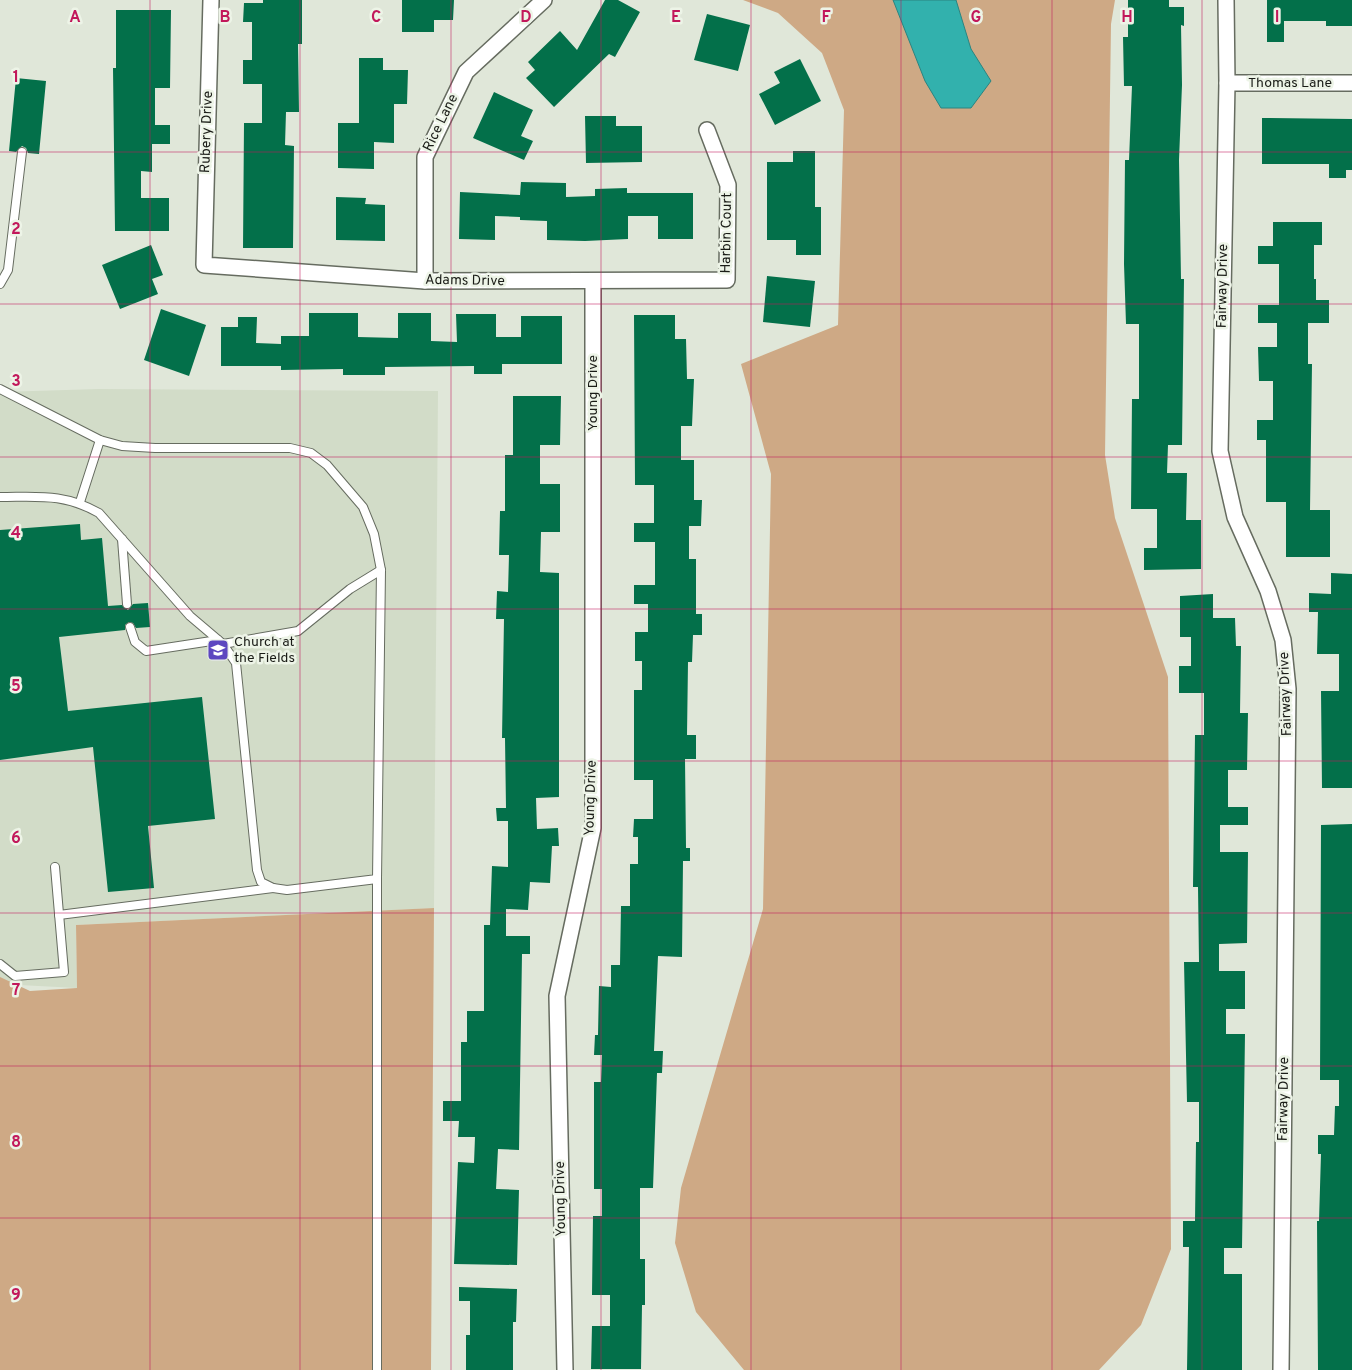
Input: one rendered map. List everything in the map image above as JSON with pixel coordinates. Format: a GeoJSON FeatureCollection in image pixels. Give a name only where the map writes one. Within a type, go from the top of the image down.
{"type":"FeatureCollection","features":[{"type":"Feature","properties":{"kind":"street","name":"Rubery Drive"},"geometry":{"type":"LineString","coordinates":[[204,265],[211,0]]}},
{"type":"Feature","properties":{"kind":"street","name":"Rice Lane"},"geometry":{"type":"LineString","coordinates":[[425,282],[425,157],[466,72],[544,0]]}},
{"type":"Feature","properties":{"kind":"street","name":"Fairway Drive"},"geometry":{"type":"LineString","coordinates":[[1226,0],[1227,83],[1220,450],[1235,518],[1268,591],[1283,640],[1288,689],[1281,1370]]}},
{"type":"Feature","properties":{"kind":"street","name":"Thomas Lane"},"geometry":{"type":"LineString","coordinates":[[1227,83],[1352,83]]}},
{"type":"Feature","properties":{"kind":"street","name":"Harbin Court"},"geometry":{"type":"LineString","coordinates":[[707,130],[728,185],[727,280]]}},
{"type":"Feature","properties":{"kind":"street","name":"Adams Drive"},"geometry":{"type":"LineString","coordinates":[[204,265],[425,282],[727,280]]}},
{"type":"Feature","properties":{"kind":"street","name":"Young Drive"},"geometry":{"type":"LineString","coordinates":[[564,1370],[557,996],[593,828],[593,282]]}},
{"type":"Feature","properties":{"kind":"lane"},"geometry":{"type":"LineString","coordinates":[[0,284],[8,270],[22,152]]}},
{"type":"Feature","properties":{"kind":"lane"},"geometry":{"type":"LineString","coordinates":[[0,389],[100,440],[122,446],[290,448],[311,454],[327,465],[363,506],[374,534],[381,570],[377,879],[377,1370]]}},
{"type":"Feature","properties":{"kind":"lane"},"geometry":{"type":"LineString","coordinates":[[80,502],[100,440]]}},
{"type":"Feature","properties":{"kind":"lane"},"geometry":{"type":"LineString","coordinates":[[0,497],[59,497],[80,502],[99,513],[190,616],[220,642],[236,663],[256,870],[261,882],[273,888]]}},
{"type":"Feature","properties":{"kind":"lane"},"geometry":{"type":"LineString","coordinates":[[122,539],[127,604]]}},
{"type":"Feature","properties":{"kind":"lane"},"geometry":{"type":"LineString","coordinates":[[130,627],[135,642],[146,651],[298,631],[350,589],[381,570]]}},
{"type":"Feature","properties":{"kind":"lane"},"geometry":{"type":"LineString","coordinates":[[0,964],[15,976],[64,972],[55,867]]}},
{"type":"Feature","properties":{"kind":"lane"},"geometry":{"type":"LineString","coordinates":[[59,915],[273,888],[287,890],[377,879]]}},
{"type":"Feature","properties":{"kind":"shaded area"},"geometry":{"type":"Polygon","coordinates":[[[743,0],[1115,0],[1111,24],[1105,455],[1115,518],[1168,677],[1171,1249],[1141,1325],[1099,1370],[744,1370],[696,1312],[675,1243],[681,1188],[763,909],[771,474],[741,364],[838,325],[844,110],[822,53],[778,13],[743,0]]]}},
{"type":"Feature","properties":{"kind":"shaded area","name":"Church at the Fields"},"geometry":{"type":"Polygon","coordinates":[[[99,389],[438,391],[434,908],[76,925],[77,988],[0,984],[0,392],[99,389]]]}},
{"type":"Feature","properties":{"kind":"shaded area"},"geometry":{"type":"Polygon","coordinates":[[[434,908],[431,1370],[0,1370],[0,977],[30,991],[77,988],[76,925],[434,908]]]}},
{"type":"Feature","properties":{"kind":"water"},"geometry":{"type":"Polygon","coordinates":[[[893,0],[956,0],[971,49],[991,81],[971,108],[941,108],[925,81],[893,0]]]}},
{"type":"Feature","properties":{"kind":"building"},"geometry":{"type":"Polygon","coordinates":[[[263,0],[302,0],[302,44],[298,44],[299,112],[286,112],[285,145],[294,146],[293,248],[243,248],[244,123],[262,123],[262,84],[243,84],[243,60],[252,60],[252,22],[243,22],[244,3],[263,3],[263,0]]]}},
{"type":"Feature","properties":{"kind":"building"},"geometry":{"type":"Polygon","coordinates":[[[402,0],[454,0],[453,20],[434,20],[434,32],[402,32],[402,0]]]}},
{"type":"Feature","properties":{"kind":"building"},"geometry":{"type":"Polygon","coordinates":[[[605,0],[618,0],[640,12],[615,57],[609,54],[554,107],[526,78],[535,70],[528,62],[560,31],[577,50],[605,0]]]}},
{"type":"Feature","properties":{"kind":"building"},"geometry":{"type":"Polygon","coordinates":[[[1128,0],[1169,0],[1169,7],[1184,7],[1184,26],[1181,25],[1182,85],[1179,160],[1181,279],[1184,279],[1182,445],[1168,445],[1167,473],[1187,473],[1186,520],[1201,520],[1201,569],[1144,570],[1144,548],[1157,548],[1157,509],[1131,509],[1132,399],[1139,399],[1139,324],[1126,324],[1124,264],[1125,160],[1129,160],[1132,86],[1124,86],[1123,37],[1128,37],[1128,0]]]}},
{"type":"Feature","properties":{"kind":"building"},"geometry":{"type":"Polygon","coordinates":[[[1267,0],[1352,0],[1352,26],[1326,26],[1326,21],[1284,21],[1284,42],[1267,42],[1267,0]]]}},
{"type":"Feature","properties":{"kind":"building"},"geometry":{"type":"Polygon","coordinates":[[[116,10],[171,10],[170,88],[155,88],[155,125],[170,125],[170,144],[152,144],[152,172],[141,171],[141,198],[169,198],[169,231],[115,231],[113,68],[116,68],[116,10]]]}},
{"type":"Feature","properties":{"kind":"building"},"geometry":{"type":"Polygon","coordinates":[[[707,14],[750,25],[738,71],[694,60],[707,14]]]}},
{"type":"Feature","properties":{"kind":"building"},"geometry":{"type":"Polygon","coordinates":[[[359,58],[383,58],[383,70],[408,70],[407,104],[394,104],[394,143],[374,142],[374,169],[338,168],[338,123],[359,123],[359,58]]]}},
{"type":"Feature","properties":{"kind":"building"},"geometry":{"type":"Polygon","coordinates":[[[800,59],[821,101],[775,125],[759,94],[780,83],[774,72],[800,59]]]}},
{"type":"Feature","properties":{"kind":"building"},"geometry":{"type":"Polygon","coordinates":[[[16,78],[46,81],[39,154],[28,153],[26,148],[22,146],[16,152],[9,151],[16,78]]]}},
{"type":"Feature","properties":{"kind":"building"},"geometry":{"type":"Polygon","coordinates":[[[494,92],[533,110],[521,136],[533,141],[524,160],[473,138],[494,92]]]}},
{"type":"Feature","properties":{"kind":"building"},"geometry":{"type":"Polygon","coordinates":[[[585,116],[616,116],[616,126],[642,126],[642,162],[586,163],[585,116]]]}},
{"type":"Feature","properties":{"kind":"building"},"geometry":{"type":"Polygon","coordinates":[[[1262,118],[1352,119],[1352,170],[1346,170],[1346,178],[1329,178],[1329,164],[1262,164],[1262,118]]]}},
{"type":"Feature","properties":{"kind":"building"},"geometry":{"type":"Polygon","coordinates":[[[793,151],[815,151],[815,207],[821,207],[821,255],[796,255],[796,240],[767,240],[767,162],[793,162],[793,151]]]}},
{"type":"Feature","properties":{"kind":"building"},"geometry":{"type":"Polygon","coordinates":[[[521,182],[566,183],[566,197],[595,196],[595,189],[627,188],[627,193],[693,193],[693,239],[658,239],[658,216],[628,216],[628,239],[585,241],[547,240],[547,221],[520,220],[520,217],[495,216],[495,240],[459,239],[460,192],[520,195],[521,182]]]}},
{"type":"Feature","properties":{"kind":"building"},"geometry":{"type":"Polygon","coordinates":[[[336,197],[366,198],[365,204],[385,205],[385,241],[336,240],[336,197]]]}},
{"type":"Feature","properties":{"kind":"building"},"geometry":{"type":"Polygon","coordinates":[[[1273,222],[1322,222],[1322,245],[1314,245],[1314,279],[1316,279],[1316,300],[1329,300],[1329,323],[1308,323],[1308,364],[1312,364],[1310,510],[1330,510],[1330,557],[1286,557],[1286,502],[1266,502],[1266,440],[1257,440],[1257,420],[1273,420],[1273,381],[1259,381],[1258,347],[1277,347],[1277,323],[1258,323],[1258,305],[1279,305],[1279,264],[1258,264],[1258,246],[1273,246],[1273,222]]]}},
{"type":"Feature","properties":{"kind":"building"},"geometry":{"type":"Polygon","coordinates":[[[151,245],[163,275],[152,279],[158,294],[120,309],[102,265],[151,245]]]}},
{"type":"Feature","properties":{"kind":"building"},"geometry":{"type":"Polygon","coordinates":[[[767,276],[815,281],[810,327],[763,322],[767,276]]]}},
{"type":"Feature","properties":{"kind":"building"},"geometry":{"type":"Polygon","coordinates":[[[161,309],[206,325],[189,376],[144,360],[161,309]]]}},
{"type":"Feature","properties":{"kind":"building"},"geometry":{"type":"Polygon","coordinates":[[[309,313],[358,313],[358,337],[398,338],[398,313],[431,313],[431,341],[457,342],[456,314],[496,314],[496,337],[521,337],[521,316],[562,316],[562,364],[502,364],[502,374],[474,374],[474,366],[385,367],[385,375],[343,375],[343,369],[281,370],[281,366],[221,366],[221,327],[238,327],[238,317],[257,317],[256,343],[281,344],[281,336],[309,336],[309,313]]]}},
{"type":"Feature","properties":{"kind":"building"},"geometry":{"type":"Polygon","coordinates":[[[634,315],[675,315],[675,339],[686,339],[687,379],[694,379],[692,426],[681,426],[681,460],[694,460],[694,500],[702,500],[701,526],[689,526],[689,559],[696,559],[696,614],[702,614],[702,635],[693,635],[692,662],[688,662],[687,735],[696,735],[696,759],[685,759],[686,848],[690,848],[690,861],[683,861],[682,957],[658,956],[654,1051],[663,1051],[662,1073],[657,1073],[653,1188],[640,1188],[640,1259],[645,1259],[645,1305],[642,1305],[641,1369],[591,1369],[592,1326],[610,1326],[610,1295],[592,1295],[593,1216],[602,1216],[602,1189],[594,1189],[594,1082],[601,1082],[602,1055],[594,1055],[595,1035],[598,1035],[599,986],[611,987],[611,965],[620,965],[621,906],[630,906],[630,864],[638,864],[638,837],[633,837],[634,819],[653,819],[653,780],[634,780],[634,690],[642,690],[642,661],[635,661],[635,632],[648,632],[648,604],[634,604],[634,585],[655,585],[655,542],[634,542],[634,523],[654,523],[654,485],[635,485],[634,315]]]}},
{"type":"Feature","properties":{"kind":"building"},"geometry":{"type":"Polygon","coordinates":[[[513,396],[561,396],[560,445],[540,445],[540,484],[560,484],[560,532],[541,532],[540,572],[559,573],[559,797],[536,798],[537,829],[558,828],[559,846],[552,846],[550,883],[530,882],[528,910],[506,909],[506,936],[530,936],[530,954],[522,954],[519,1150],[498,1149],[496,1189],[519,1190],[517,1265],[454,1264],[458,1162],[474,1163],[475,1137],[458,1137],[459,1121],[443,1121],[443,1101],[461,1101],[461,1042],[467,1042],[467,1011],[484,1011],[484,925],[490,925],[492,866],[508,867],[508,821],[497,821],[496,808],[506,808],[505,738],[502,738],[504,619],[496,619],[497,591],[508,592],[509,555],[499,555],[500,511],[505,511],[505,455],[513,455],[513,396]]]}},
{"type":"Feature","properties":{"kind":"building"},"geometry":{"type":"Polygon","coordinates":[[[80,524],[81,540],[102,538],[108,606],[122,605],[128,610],[133,604],[148,603],[150,627],[136,628],[133,623],[129,622],[125,625],[125,630],[59,637],[68,711],[202,697],[215,819],[148,826],[154,888],[108,892],[93,747],[0,760],[0,530],[80,524]]]}},
{"type":"Feature","properties":{"kind":"building"},"geometry":{"type":"Polygon","coordinates":[[[1331,573],[1352,574],[1352,788],[1322,788],[1321,691],[1339,691],[1339,654],[1317,654],[1318,612],[1309,612],[1309,593],[1331,594],[1331,573]]]}},
{"type":"Feature","properties":{"kind":"building"},"geometry":{"type":"Polygon","coordinates":[[[1213,594],[1213,618],[1235,618],[1236,646],[1241,646],[1240,713],[1248,713],[1247,770],[1228,770],[1228,807],[1248,807],[1248,825],[1220,825],[1220,852],[1248,852],[1247,943],[1219,944],[1219,971],[1245,971],[1245,1009],[1226,1009],[1226,1034],[1245,1034],[1242,1248],[1224,1248],[1224,1274],[1242,1274],[1242,1370],[1187,1370],[1189,1247],[1183,1247],[1183,1221],[1195,1221],[1196,1142],[1199,1142],[1199,1102],[1187,1102],[1184,962],[1199,962],[1198,887],[1193,887],[1195,735],[1204,735],[1204,693],[1179,693],[1179,666],[1191,666],[1191,637],[1180,637],[1180,596],[1213,594]]]}},
{"type":"Feature","properties":{"kind":"building"},"geometry":{"type":"Polygon","coordinates":[[[1352,824],[1352,1370],[1318,1370],[1317,1221],[1319,1221],[1321,1154],[1318,1154],[1318,1135],[1334,1135],[1335,1106],[1339,1106],[1339,1080],[1320,1080],[1321,825],[1352,824]]]}},
{"type":"Feature","properties":{"kind":"building"},"geometry":{"type":"Polygon","coordinates":[[[459,1287],[517,1289],[516,1322],[513,1322],[513,1370],[466,1370],[466,1335],[470,1335],[470,1301],[459,1301],[459,1287]]]}},
{"type":"Feature","properties":{"kind":"place","name":"Church at the Fields"},"geometry":{"type":"Point","coordinates":[218,650]}}]}
